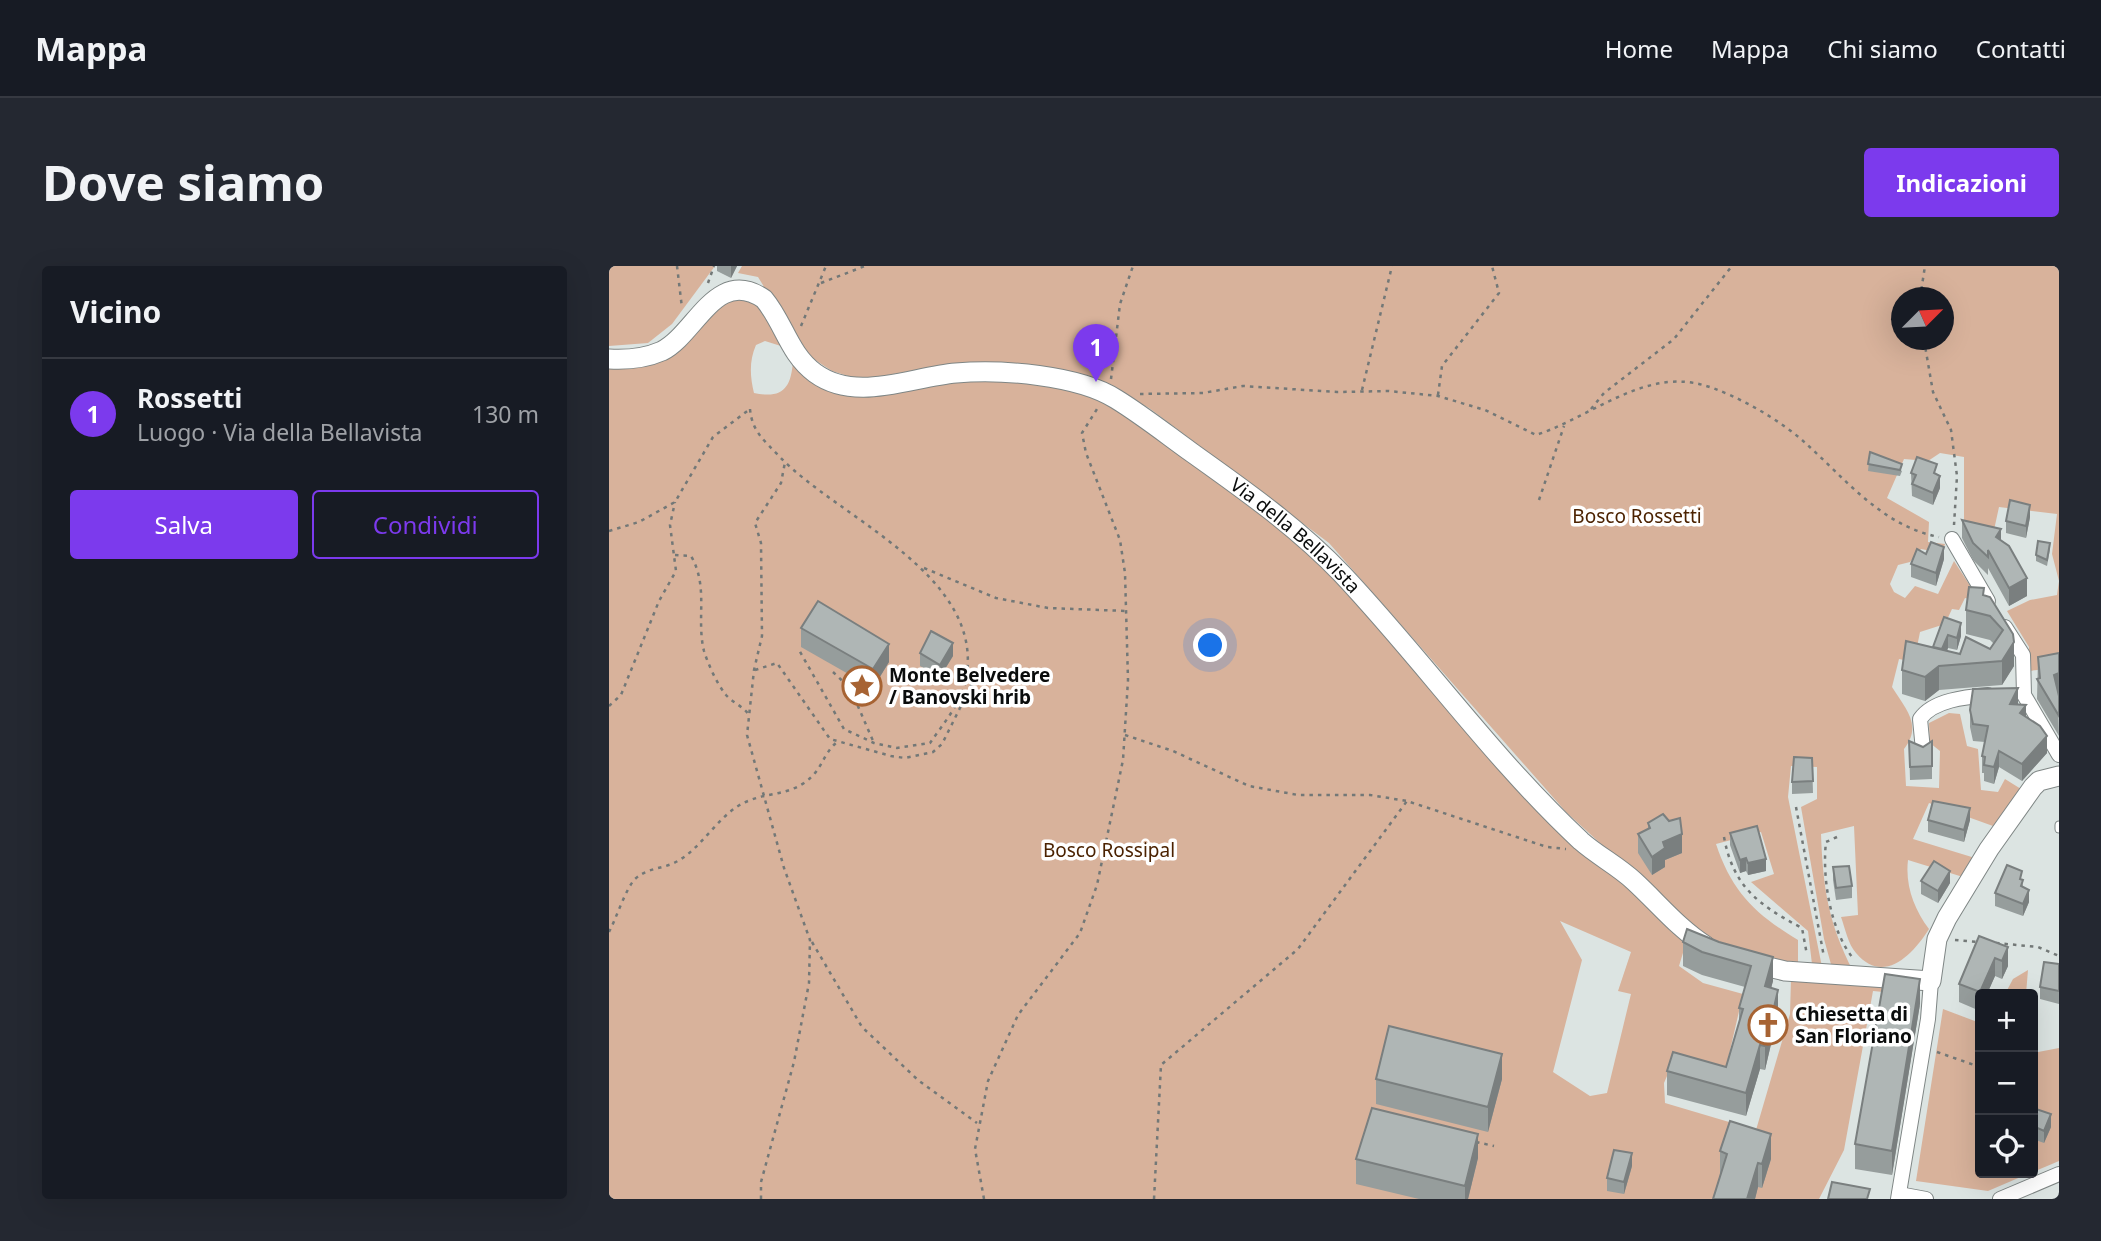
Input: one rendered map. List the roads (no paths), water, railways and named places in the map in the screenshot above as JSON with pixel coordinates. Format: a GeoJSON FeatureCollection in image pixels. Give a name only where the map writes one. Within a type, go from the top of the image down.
{"type":"FeatureCollection","features":[{"type":"Feature","properties":{"kind":"street","name":"Via della Bellavista"},"geometry":{"type":"LineString","coordinates":[[609,359],[624,360],[662,350],[722,292],[739,289],[756,293],[771,308],[791,348],[817,375],[850,388],[985,372],[1061,380],[1109,394],[1226,477],[1321,554],[1529,787],[1598,853],[1636,882],[1676,925],[1728,955],[1785,971],[1931,981]]}},
{"type":"Feature","properties":{"kind":"street"},"geometry":{"type":"LineString","coordinates":[[1926,1199],[1898,1196],[1923,1051],[1937,939],[2016,808],[2059,756],[2024,695],[2023,655],[1958,553],[1952,539]]}},
{"type":"Feature","properties":{"kind":"street"},"geometry":{"type":"LineString","coordinates":[[1923,750],[1920,719],[1925,712],[1973,696],[2024,695]]}},
{"type":"Feature","properties":{"kind":"street"},"geometry":{"type":"LineString","coordinates":[[2039,781],[2059,776]]}},
{"type":"Feature","properties":{"kind":"street"},"geometry":{"type":"LineString","coordinates":[[2000,1199],[2059,1174]]}},
{"type":"Feature","properties":{"kind":"place","name":"Rossetti"},"geometry":{"type":"Point","coordinates":[1096,382]}},
{"type":"Feature","properties":{"kind":"place","name":"Monte Belvedere / Banovski hrib"},"geometry":{"type":"Point","coordinates":[862,686]}},
{"type":"Feature","properties":{"kind":"place","name":"Chiesetta di San Floriano"},"geometry":{"type":"Point","coordinates":[1768,1025]}},
{"type":"Feature","properties":{"kind":"park label","name":"Bosco Rossetti"},"geometry":{"type":"Point","coordinates":[1637,516]}},
{"type":"Feature","properties":{"kind":"park label","name":"Bosco Rossipal"},"geometry":{"type":"Point","coordinates":[1109,850]}}]}
